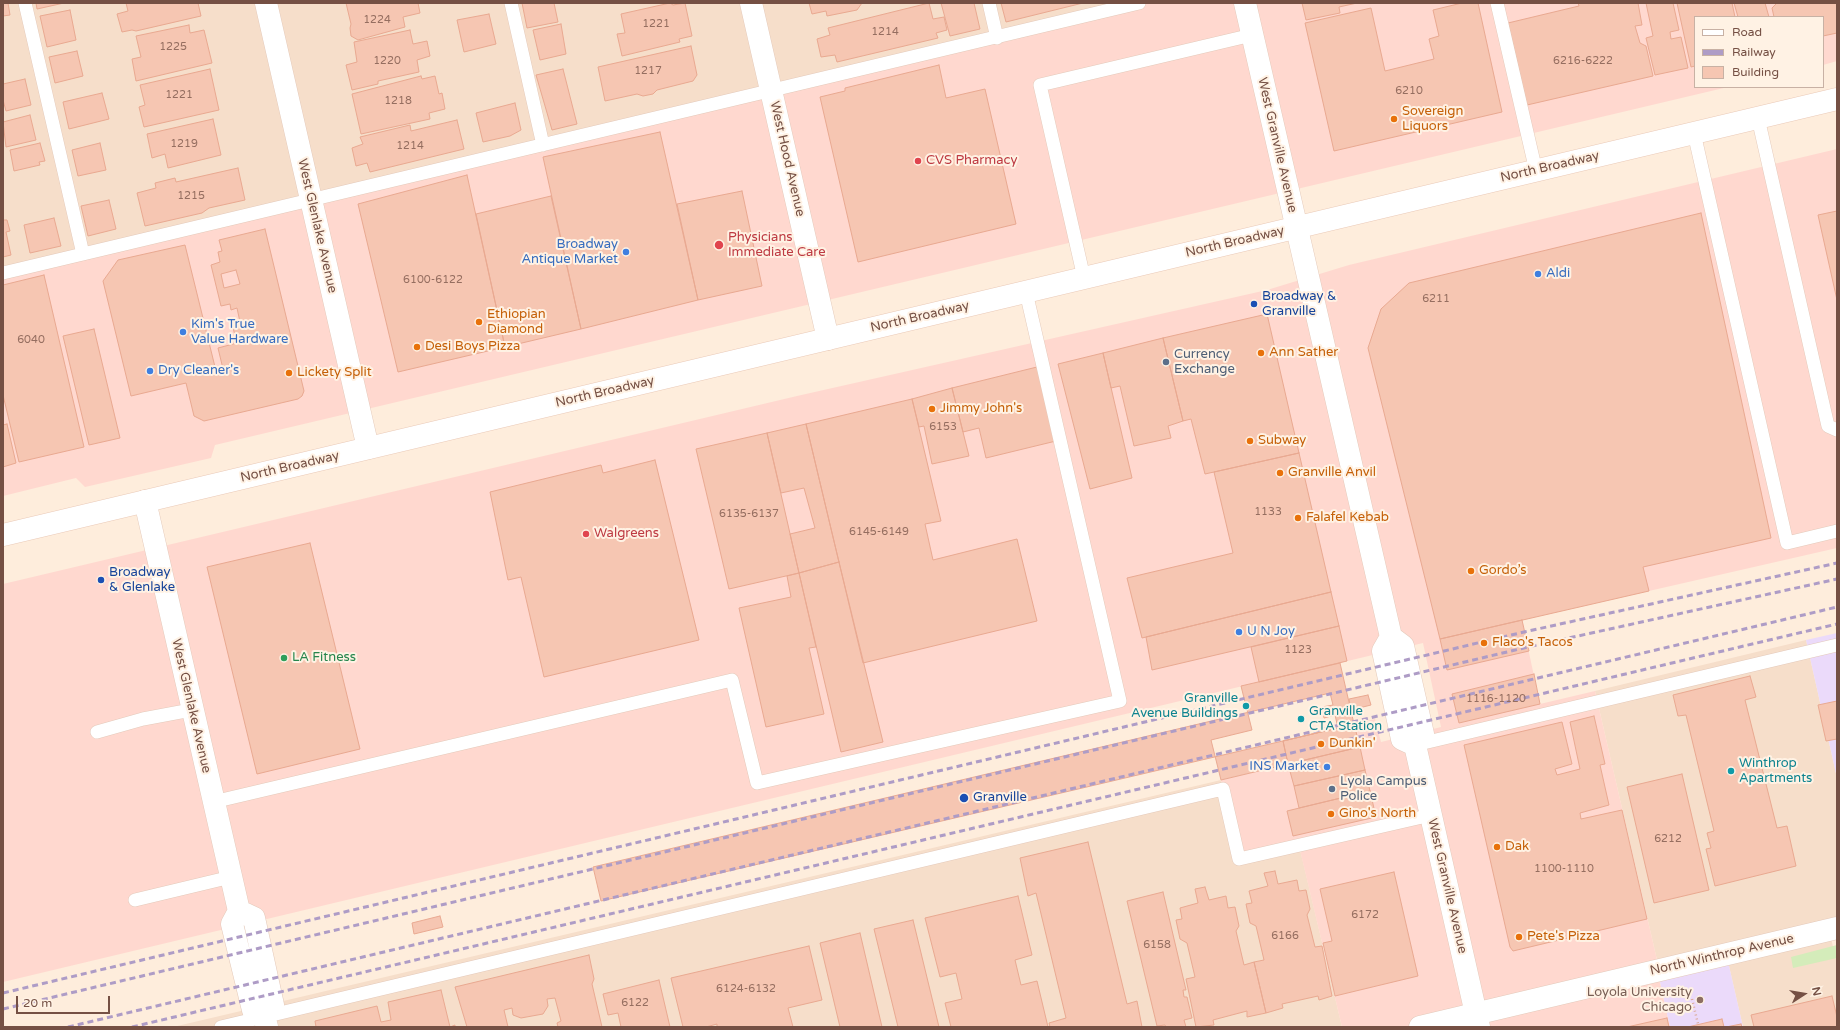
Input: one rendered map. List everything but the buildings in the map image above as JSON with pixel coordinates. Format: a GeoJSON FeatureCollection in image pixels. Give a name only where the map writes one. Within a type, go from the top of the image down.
{"type":"FeatureCollection","features":[{"type":"Feature","properties":{"kind":"street","name":"West Glenlake Avenue"},"geometry":{"type":"LineString","coordinates":[[266,3],[368,448]]}},
{"type":"Feature","properties":{"kind":"street","name":"West Hood Avenue"},"geometry":{"type":"LineString","coordinates":[[751,3],[828,339]]}},
{"type":"Feature","properties":{"kind":"street","name":"West Granville Avenue"},"geometry":{"type":"LineString","coordinates":[[1245,3],[1391,637],[1383,651],[1402,739],[1415,745],[1478,1020]]}},
{"type":"Feature","properties":{"kind":"street","name":"North Broadway"},"geometry":{"type":"LineString","coordinates":[[3,535],[1837,99]]}},
{"type":"Feature","properties":{"kind":"street","name":"West Glenlake Avenue"},"geometry":{"type":"LineString","coordinates":[[145,501],[191,710],[239,911],[232,924],[253,1010],[265,1022]]}},
{"type":"Feature","properties":{"kind":"street","name":"North Winthrop Avenue"},"geometry":{"type":"LineString","coordinates":[[1420,1027],[1478,1020],[1837,928]]}},
{"type":"Feature","properties":{"kind":"lane"},"geometry":{"type":"LineString","coordinates":[[26,3],[83,254]]}},
{"type":"Feature","properties":{"kind":"lane"},"geometry":{"type":"LineString","coordinates":[[511,3],[543,145]]}},
{"type":"Feature","properties":{"kind":"lane"},"geometry":{"type":"LineString","coordinates":[[989,3],[997,38]]}},
{"type":"Feature","properties":{"kind":"lane"},"geometry":{"type":"LineString","coordinates":[[3,273],[997,38],[1139,3]]}},
{"type":"Feature","properties":{"kind":"lane"},"geometry":{"type":"LineString","coordinates":[[1497,3],[1536,171]]}},
{"type":"Feature","properties":{"kind":"lane"},"geometry":{"type":"LineString","coordinates":[[1084,278],[1040,85],[1252,35]]}},
{"type":"Feature","properties":{"kind":"lane"},"geometry":{"type":"LineString","coordinates":[[1758,118],[1828,426],[1837,430]]}},
{"type":"Feature","properties":{"kind":"lane"},"geometry":{"type":"LineString","coordinates":[[1694,133],[1787,543],[1837,532]]}},
{"type":"Feature","properties":{"kind":"lane"},"geometry":{"type":"LineString","coordinates":[[213,802],[732,680],[757,783],[1120,701],[1026,292]]}},
{"type":"Feature","properties":{"kind":"lane"},"geometry":{"type":"LineString","coordinates":[[1415,745],[1837,645]]}},
{"type":"Feature","properties":{"kind":"lane"},"geometry":{"type":"LineString","coordinates":[[97,732],[143,720],[191,710]]}},
{"type":"Feature","properties":{"kind":"lane"},"geometry":{"type":"LineString","coordinates":[[221,1027],[265,1022],[1223,789],[1239,859],[1431,815]]}},
{"type":"Feature","properties":{"kind":"lane"},"geometry":{"type":"LineString","coordinates":[[135,900],[231,877]]}},
{"type":"Feature","properties":{"kind":"path"},"geometry":{"type":"LineString","coordinates":[[1692,999],[1698,1024]]}},
{"type":"Feature","properties":{"kind":"shaded area"},"geometry":{"type":"Polygon","coordinates":[[[3,3],[1133,3],[3,273],[3,3]]]}},
{"type":"Feature","properties":{"kind":"shaded area"},"geometry":{"type":"Polygon","coordinates":[[[1133,3],[1837,3],[1837,61],[1824,65],[1824,16],[1694,16],[1694,88],[1724,88],[215,445],[211,458],[85,487],[76,478],[3,496],[3,273],[1133,3]]]}},
{"type":"Feature","properties":{"kind":"shaded area"},"geometry":{"type":"Polygon","coordinates":[[[1837,149],[1837,548],[1522,620],[1540,704],[1595,691],[1660,973],[1658,974],[1670,1027],[1342,1027],[1299,846],[1239,859],[1221,780],[1288,764],[1283,741],[1375,719],[1381,742],[1441,727],[1423,643],[3,982],[3,584],[797,396],[1267,290],[1349,265],[1837,149]]]}},
{"type":"Feature","properties":{"kind":"shaded area"},"geometry":{"type":"Polygon","coordinates":[[[1837,633],[1837,778],[1806,640],[1837,633]]]}},
{"type":"Feature","properties":{"kind":"shaded area"},"geometry":{"type":"Polygon","coordinates":[[[1806,640],[1837,778],[1837,932],[1830,934],[1837,964],[1837,1027],[1743,1027],[1727,957],[1660,973],[1595,691],[1806,640]]]}},
{"type":"Feature","properties":{"kind":"shaded area"},"geometry":{"type":"Polygon","coordinates":[[[1221,780],[1239,859],[1299,845],[1342,1027],[173,1027],[1221,780]]]}},
{"type":"Feature","properties":{"kind":"shaded area","name":"Loyola University Chicago"},"geometry":{"type":"Polygon","coordinates":[[[1727,957],[1743,1027],[1670,1027],[1658,973],[1727,957]]]}},
{"type":"Feature","properties":{"kind":"green space"},"geometry":{"type":"Polygon","coordinates":[[[1837,945],[1837,958],[1793,968],[1791,957],[1837,945]]]}},
{"type":"Feature","properties":{"kind":"railway"},"geometry":{"type":"LineString","coordinates":[[3,993],[1524,632],[1837,563]]}},
{"type":"Feature","properties":{"kind":"railway"},"geometry":{"type":"LineString","coordinates":[[3,1009],[1528,647],[1837,579]]}},
{"type":"Feature","properties":{"kind":"railway"},"geometry":{"type":"LineString","coordinates":[[68,1027],[1837,607]]}},
{"type":"Feature","properties":{"kind":"railway"},"geometry":{"type":"LineString","coordinates":[[132,1027],[1837,624]]}},
{"type":"Feature","properties":{"kind":"place","name":"Sovereign Liquors"},"geometry":{"type":"Point","coordinates":[1394,119]}},
{"type":"Feature","properties":{"kind":"place","name":"CVS Pharmacy"},"geometry":{"type":"Point","coordinates":[918,161]}},
{"type":"Feature","properties":{"kind":"place","name":"Physicians Immediate Care"},"geometry":{"type":"Point","coordinates":[719,245]}},
{"type":"Feature","properties":{"kind":"place","name":"Broadway Antique Market"},"geometry":{"type":"Point","coordinates":[626,252]}},
{"type":"Feature","properties":{"kind":"place","name":"Aldi"},"geometry":{"type":"Point","coordinates":[1538,274]}},
{"type":"Feature","properties":{"kind":"place","name":"Broadway & Granville"},"geometry":{"type":"Point","coordinates":[1254,304]}},
{"type":"Feature","properties":{"kind":"place","name":"Ethiopian Diamond"},"geometry":{"type":"Point","coordinates":[479,322]}},
{"type":"Feature","properties":{"kind":"place","name":"Kim's True Value Hardware"},"geometry":{"type":"Point","coordinates":[183,332]}},
{"type":"Feature","properties":{"kind":"place","name":"Desi Boys Pizza"},"geometry":{"type":"Point","coordinates":[417,347]}},
{"type":"Feature","properties":{"kind":"place","name":"Ann Sather"},"geometry":{"type":"Point","coordinates":[1261,353]}},
{"type":"Feature","properties":{"kind":"place","name":"Currency Exchange"},"geometry":{"type":"Point","coordinates":[1166,362]}},
{"type":"Feature","properties":{"kind":"place","name":"Dry Cleaner's"},"geometry":{"type":"Point","coordinates":[150,371]}},
{"type":"Feature","properties":{"kind":"place","name":"Lickety Split"},"geometry":{"type":"Point","coordinates":[289,373]}},
{"type":"Feature","properties":{"kind":"place","name":"Jimmy John's"},"geometry":{"type":"Point","coordinates":[932,409]}},
{"type":"Feature","properties":{"kind":"place","name":"Subway"},"geometry":{"type":"Point","coordinates":[1250,441]}},
{"type":"Feature","properties":{"kind":"place","name":"Granville Anvil"},"geometry":{"type":"Point","coordinates":[1280,473]}},
{"type":"Feature","properties":{"kind":"place","name":"Falafel Kebab"},"geometry":{"type":"Point","coordinates":[1298,518]}},
{"type":"Feature","properties":{"kind":"place","name":"Walgreens"},"geometry":{"type":"Point","coordinates":[586,534]}},
{"type":"Feature","properties":{"kind":"place","name":"Gordo’s"},"geometry":{"type":"Point","coordinates":[1471,571]}},
{"type":"Feature","properties":{"kind":"place","name":"Broadway & Glenlake"},"geometry":{"type":"Point","coordinates":[101,580]}},
{"type":"Feature","properties":{"kind":"place","name":"U N Joy"},"geometry":{"type":"Point","coordinates":[1239,632]}},
{"type":"Feature","properties":{"kind":"place","name":"Flaco's Tacos"},"geometry":{"type":"Point","coordinates":[1484,643]}},
{"type":"Feature","properties":{"kind":"place","name":"LA Fitness"},"geometry":{"type":"Point","coordinates":[284,658]}},
{"type":"Feature","properties":{"kind":"place","name":"Granville Avenue Buildings"},"geometry":{"type":"Point","coordinates":[1246,706]}},
{"type":"Feature","properties":{"kind":"place","name":"Granville CTA Station"},"geometry":{"type":"Point","coordinates":[1301,719]}},
{"type":"Feature","properties":{"kind":"place","name":"Dunkin'"},"geometry":{"type":"Point","coordinates":[1321,744]}},
{"type":"Feature","properties":{"kind":"place","name":"INS Market"},"geometry":{"type":"Point","coordinates":[1327,767]}},
{"type":"Feature","properties":{"kind":"place","name":"Winthrop Apartments"},"geometry":{"type":"Point","coordinates":[1731,771]}},
{"type":"Feature","properties":{"kind":"place","name":"Lyola Campus Police"},"geometry":{"type":"Point","coordinates":[1332,789]}},
{"type":"Feature","properties":{"kind":"place","name":"Granville"},"geometry":{"type":"Point","coordinates":[964,798]}},
{"type":"Feature","properties":{"kind":"place","name":"Gino's North"},"geometry":{"type":"Point","coordinates":[1331,814]}},
{"type":"Feature","properties":{"kind":"place","name":"Dak"},"geometry":{"type":"Point","coordinates":[1497,847]}},
{"type":"Feature","properties":{"kind":"place","name":"Pete's Pizza"},"geometry":{"type":"Point","coordinates":[1519,937]}},
{"type":"Feature","properties":{"kind":"place","name":"Loyola University Chicago"},"geometry":{"type":"Point","coordinates":[1700,1000]}}]}
